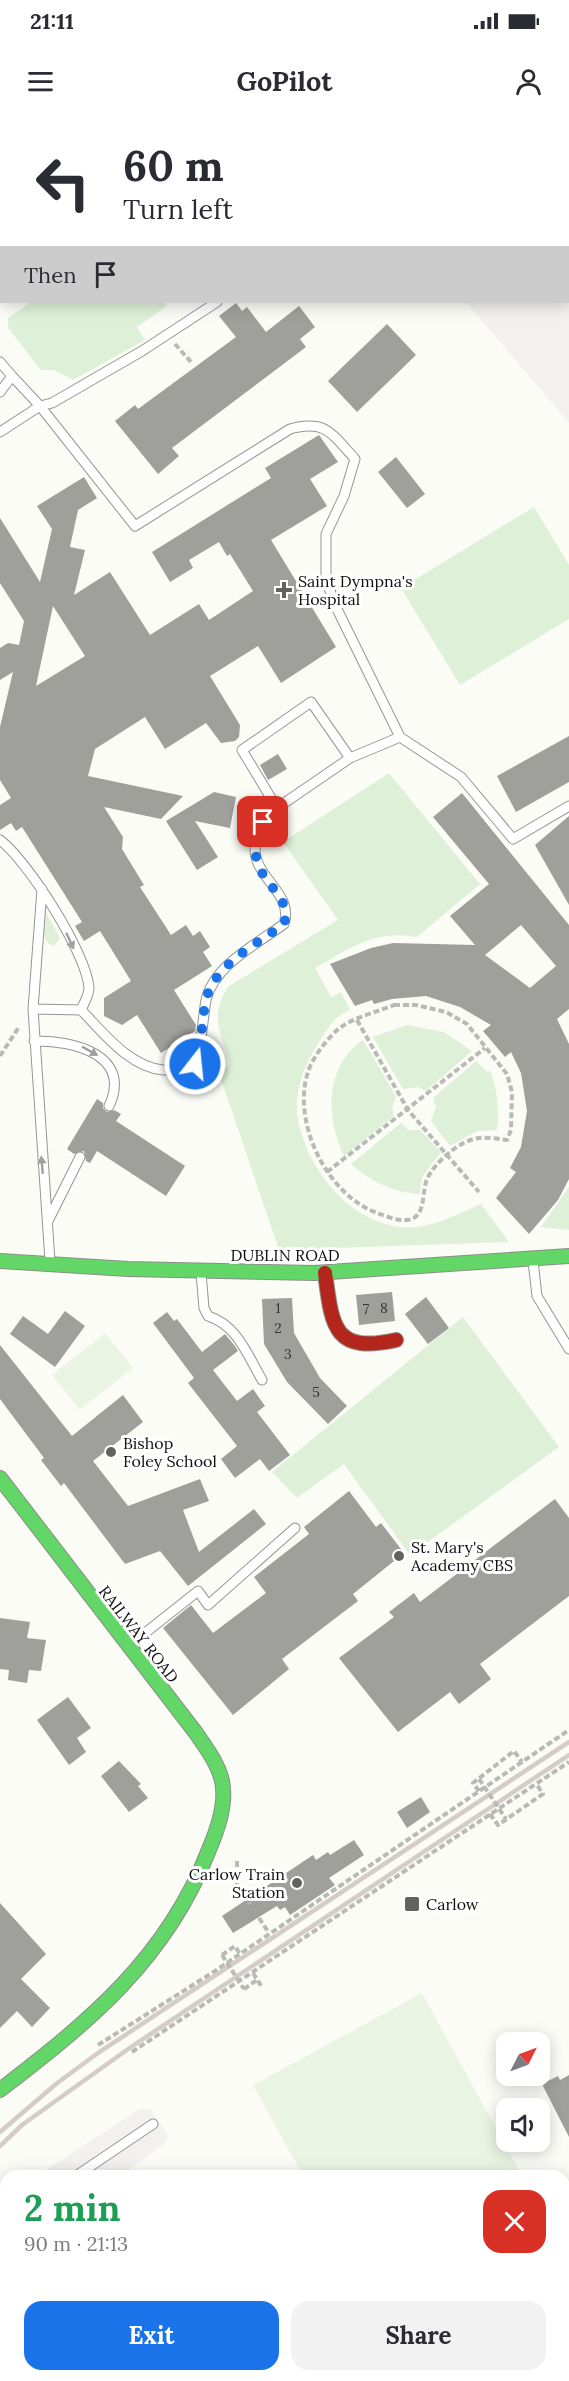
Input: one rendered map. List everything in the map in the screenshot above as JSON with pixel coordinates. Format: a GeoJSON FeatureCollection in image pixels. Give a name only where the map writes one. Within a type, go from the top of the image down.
{"type":"FeatureCollection","features":[{"type":"Feature","properties":{"kind":"street","name":"DUBLIN ROAD"},"geometry":{"type":"LineString","coordinates":[[0,1261],[200,1271],[325,1273],[569,1256]]}},
{"type":"Feature","properties":{"kind":"street"},"geometry":{"type":"LineString","coordinates":[[325,1273],[334,1328],[341,1337],[349,1343],[365,1345],[378,1345],[396,1340]]}},
{"type":"Feature","properties":{"kind":"street","name":"RAILWAY ROAD"},"geometry":{"type":"LineString","coordinates":[[0,1478],[213,1757],[223,1782],[219,1820],[208,1856],[183,1907],[146,1964],[68,2039],[0,2090]]}},
{"type":"Feature","properties":{"kind":"lane"},"geometry":{"type":"LineString","coordinates":[[0,432],[40,406],[52,403],[167,335],[215,303]]}},
{"type":"Feature","properties":{"kind":"lane"},"geometry":{"type":"LineString","coordinates":[[0,362],[40,406],[135,526],[290,429],[308,424],[322,426],[355,459],[344,496],[326,534],[326,580],[337,609],[400,737],[461,777],[513,839],[569,806]]}},
{"type":"Feature","properties":{"kind":"lane"},"geometry":{"type":"LineString","coordinates":[[0,392],[12,376]]}},
{"type":"Feature","properties":{"kind":"lane"},"geometry":{"type":"LineString","coordinates":[[277,808],[243,750],[311,702],[350,758]]}},
{"type":"Feature","properties":{"kind":"lane"},"geometry":{"type":"LineString","coordinates":[[33,1012],[81,1010],[116,1046],[140,1062],[164,1071],[195,1064],[203,1040],[206,1000],[212,984],[227,966],[284,924],[288,914],[285,905],[258,868],[255,839],[263,822],[277,808],[350,758],[400,737]]}},
{"type":"Feature","properties":{"kind":"lane"},"geometry":{"type":"LineString","coordinates":[[0,840],[12,849],[59,916],[88,979],[89,992],[81,1010]]}},
{"type":"Feature","properties":{"kind":"lane"},"geometry":{"type":"LineString","coordinates":[[42,889],[33,1012],[51,1264]]}},
{"type":"Feature","properties":{"kind":"lane"},"geometry":{"type":"LineString","coordinates":[[34,1041],[60,1040],[84,1047],[98,1055],[115,1083],[116,1091],[109,1106]]}},
{"type":"Feature","properties":{"kind":"lane"},"geometry":{"type":"LineString","coordinates":[[47,1223],[80,1157]]}},
{"type":"Feature","properties":{"kind":"lane"},"geometry":{"type":"LineString","coordinates":[[533,1259],[537,1296],[569,1349]]}},
{"type":"Feature","properties":{"kind":"lane"},"geometry":{"type":"LineString","coordinates":[[200,1271],[207,1316],[222,1320],[230,1326],[262,1380]]}},
{"type":"Feature","properties":{"kind":"lane"},"geometry":{"type":"LineString","coordinates":[[128,1646],[198,1591],[208,1605],[295,1528]]}},
{"type":"Feature","properties":{"kind":"lane"},"geometry":{"type":"LineString","coordinates":[[85,2170],[153,2124]]}},
{"type":"Feature","properties":{"kind":"path"},"geometry":{"type":"LineString","coordinates":[[167,335],[191,362]]}},
{"type":"Feature","properties":{"kind":"path"},"geometry":{"type":"LineString","coordinates":[[394,1005],[416,1005],[446,1012],[467,1024],[485,1048],[507,1074],[512,1092],[511,1130],[507,1140],[479,1138],[462,1143],[446,1156],[428,1178],[423,1208],[417,1216],[407,1220],[373,1212],[346,1196],[318,1159],[304,1101],[308,1072],[320,1050],[338,1029],[394,1005]]}},
{"type":"Feature","properties":{"kind":"path"},"geometry":{"type":"LineString","coordinates":[[0,1056],[21,1024],[33,1012]]}},
{"type":"Feature","properties":{"kind":"path"},"geometry":{"type":"LineString","coordinates":[[357,1020],[408,1110],[479,1192]]}},
{"type":"Feature","properties":{"kind":"path"},"geometry":{"type":"LineString","coordinates":[[327,1172],[485,1048]]}},
{"type":"Feature","properties":{"kind":"path"},"geometry":{"type":"LineString","coordinates":[[89,2051],[240,1954],[569,1730]]}},
{"type":"Feature","properties":{"kind":"path"},"geometry":{"type":"LineString","coordinates":[[479,1791],[473,1783],[514,1751],[522,1762]]}},
{"type":"Feature","properties":{"kind":"path"},"geometry":{"type":"LineString","coordinates":[[132,2052],[569,1762]]}},
{"type":"Feature","properties":{"kind":"path"},"geometry":{"type":"LineString","coordinates":[[479,1779],[506,1819]]}},
{"type":"Feature","properties":{"kind":"path"},"geometry":{"type":"LineString","coordinates":[[490,1814],[498,1825],[543,1794],[537,1785]]}},
{"type":"Feature","properties":{"kind":"path"},"geometry":{"type":"LineString","coordinates":[[237,1861],[237,1885],[250,1904]]}},
{"type":"Feature","properties":{"kind":"path"},"geometry":{"type":"LineString","coordinates":[[259,1918],[269,1933]]}},
{"type":"Feature","properties":{"kind":"path"},"geometry":{"type":"LineString","coordinates":[[240,1954],[235,1946],[222,1955],[244,1989],[257,1980]]}},
{"type":"Feature","properties":{"kind":"path"},"geometry":{"type":"LineString","coordinates":[[253,1973],[262,1987]]}},
{"type":"Feature","properties":{"kind":"shaded area"},"geometry":{"type":"Polygon","coordinates":[[[467,303],[569,303],[569,423],[467,303]]]}},
{"type":"Feature","properties":{"kind":"shaded area"},"geometry":{"type":"Polygon","coordinates":[[[140,2109],[150,2109],[168,2136],[165,2143],[128,2170],[45,2170],[140,2109]]]}},
{"type":"Feature","properties":{"kind":"green space"},"geometry":{"type":"Polygon","coordinates":[[[30,303],[165,303],[167,306],[137,327],[145,340],[73,380],[54,370],[41,370],[8,328],[8,318],[30,303]]]}},
{"type":"Feature","properties":{"kind":"green space"},"geometry":{"type":"Polygon","coordinates":[[[534,507],[569,565],[569,619],[460,685],[401,588],[534,507]]]}},
{"type":"Feature","properties":{"kind":"green space"},"geometry":{"type":"Polygon","coordinates":[[[389,773],[480,884],[417,937],[402,935],[375,938],[352,947],[315,968],[331,997],[341,992],[350,1010],[340,1015],[332,1023],[309,1059],[301,1079],[297,1100],[298,1120],[304,1140],[324,1179],[355,1210],[374,1220],[395,1226],[417,1227],[441,1221],[481,1204],[509,1242],[279,1250],[219,1073],[230,1064],[218,1024],[219,1006],[229,986],[338,920],[283,842],[389,773]]]}},
{"type":"Feature","properties":{"kind":"green space"},"geometry":{"type":"Polygon","coordinates":[[[45,911],[60,938],[54,946],[46,941],[44,936],[45,911]]]}},
{"type":"Feature","properties":{"kind":"green space"},"geometry":{"type":"Polygon","coordinates":[[[407,1025],[444,1032],[472,1051],[426,1091],[418,1087],[403,1089],[373,1037],[407,1025]]]}},
{"type":"Feature","properties":{"kind":"green space"},"geometry":{"type":"Polygon","coordinates":[[[363,1040],[396,1096],[392,1108],[394,1116],[344,1156],[334,1126],[332,1094],[341,1064],[350,1051],[363,1040]]]}},
{"type":"Feature","properties":{"kind":"green space"},"geometry":{"type":"Polygon","coordinates":[[[476,1061],[486,1071],[490,1071],[493,1078],[497,1100],[497,1130],[477,1131],[450,1146],[431,1121],[436,1106],[433,1098],[476,1061]]]}},
{"type":"Feature","properties":{"kind":"green space"},"geometry":{"type":"Polygon","coordinates":[[[401,1123],[409,1130],[420,1130],[441,1152],[422,1177],[420,1194],[383,1185],[366,1176],[351,1164],[401,1123]]]}},
{"type":"Feature","properties":{"kind":"green space"},"geometry":{"type":"Polygon","coordinates":[[[569,1187],[569,1230],[541,1227],[569,1187]]]}},
{"type":"Feature","properties":{"kind":"green space"},"geometry":{"type":"Polygon","coordinates":[[[463,1317],[559,1447],[410,1555],[344,1464],[297,1498],[272,1472],[463,1317]]]}},
{"type":"Feature","properties":{"kind":"green space"},"geometry":{"type":"Polygon","coordinates":[[[105,1333],[133,1368],[80,1410],[52,1375],[105,1333]]]}},
{"type":"Feature","properties":{"kind":"green space"},"geometry":{"type":"Polygon","coordinates":[[[422,1993],[496,2128],[496,2152],[509,2152],[519,2170],[300,2170],[253,2085],[422,1993]]]}},
{"type":"Feature","properties":{"kind":"building"},"geometry":{"type":"Polygon","coordinates":[[[236,303],[242,311],[247,307],[266,332],[299,306],[315,327],[300,339],[306,347],[172,448],[179,456],[158,474],[115,421],[135,405],[138,409],[236,337],[219,316],[236,303]]]}},
{"type":"Feature","properties":{"kind":"building"},"geometry":{"type":"Polygon","coordinates":[[[387,324],[416,355],[357,412],[328,381],[387,324]]]}},
{"type":"Feature","properties":{"kind":"building"},"geometry":{"type":"Polygon","coordinates":[[[319,435],[338,462],[310,479],[327,506],[271,540],[336,647],[281,683],[258,646],[210,676],[240,725],[239,737],[235,741],[221,743],[206,723],[165,749],[145,717],[95,749],[88,776],[183,796],[161,819],[104,807],[123,837],[122,849],[144,885],[140,887],[171,935],[186,925],[193,936],[200,931],[210,947],[203,952],[212,966],[174,990],[196,1025],[195,1031],[161,1053],[137,1015],[122,1025],[104,1016],[104,998],[131,981],[100,931],[84,941],[75,926],[82,922],[22,827],[16,831],[11,823],[0,830],[0,805],[11,798],[0,780],[0,727],[13,672],[0,680],[0,648],[8,643],[19,645],[24,621],[0,583],[0,518],[40,582],[52,529],[37,506],[84,477],[97,498],[78,510],[70,547],[85,550],[74,595],[110,572],[150,635],[199,604],[209,620],[253,591],[230,554],[227,556],[219,542],[189,560],[193,568],[170,582],[152,552],[271,478],[265,468],[319,435]],[[53,606],[36,686],[85,656],[53,606]]]}},
{"type":"Feature","properties":{"kind":"building"},"geometry":{"type":"Polygon","coordinates":[[[396,457],[425,494],[407,508],[378,472],[396,457]]]}},
{"type":"Feature","properties":{"kind":"building"},"geometry":{"type":"Polygon","coordinates":[[[569,736],[569,782],[516,812],[497,776],[569,736]]]}},
{"type":"Feature","properties":{"kind":"building"},"geometry":{"type":"Polygon","coordinates":[[[278,754],[287,769],[268,780],[260,765],[278,754]]]}},
{"type":"Feature","properties":{"kind":"building"},"geometry":{"type":"Polygon","coordinates":[[[214,792],[236,797],[230,828],[195,821],[218,857],[197,870],[166,821],[214,792]]]}},
{"type":"Feature","properties":{"kind":"building"},"geometry":{"type":"Polygon","coordinates":[[[462,793],[569,925],[569,1009],[557,1019],[569,1044],[569,1179],[558,1200],[529,1234],[496,1198],[516,1172],[510,1168],[521,1147],[527,1111],[521,1073],[511,1052],[505,1057],[483,1031],[491,1025],[460,1007],[426,996],[392,999],[374,1004],[372,1000],[355,1006],[330,964],[371,948],[393,943],[475,945],[450,916],[489,884],[433,817],[462,793]],[[521,925],[485,955],[530,988],[556,966],[521,925]]]}},
{"type":"Feature","properties":{"kind":"building"},"geometry":{"type":"Polygon","coordinates":[[[569,816],[569,905],[535,845],[569,816]]]}},
{"type":"Feature","properties":{"kind":"building"},"geometry":{"type":"Polygon","coordinates":[[[97,1099],[103,1103],[103,1108],[107,1112],[114,1110],[121,1114],[116,1121],[185,1166],[166,1196],[97,1151],[90,1163],[86,1161],[84,1151],[74,1154],[67,1149],[97,1099]]]}},
{"type":"Feature","properties":{"kind":"building"},"geometry":{"type":"Polygon","coordinates":[[[392,1292],[395,1321],[359,1325],[356,1295],[392,1292]]]}},
{"type":"Feature","properties":{"kind":"building"},"geometry":{"type":"Polygon","coordinates":[[[426,1297],[449,1328],[428,1344],[405,1314],[426,1297]]]}},
{"type":"Feature","properties":{"kind":"building"},"geometry":{"type":"Polygon","coordinates":[[[292,1298],[294,1333],[320,1378],[347,1406],[328,1424],[287,1382],[264,1344],[262,1299],[292,1298]]]}},
{"type":"Feature","properties":{"kind":"building"},"geometry":{"type":"Polygon","coordinates":[[[65,1311],[85,1326],[55,1367],[10,1334],[23,1316],[48,1334],[65,1311]]]}},
{"type":"Feature","properties":{"kind":"building"},"geometry":{"type":"Polygon","coordinates":[[[167,1312],[174,1321],[177,1319],[202,1352],[225,1334],[235,1346],[238,1351],[213,1370],[237,1401],[253,1389],[265,1406],[257,1412],[290,1455],[269,1471],[260,1459],[235,1478],[221,1459],[237,1446],[188,1383],[194,1378],[153,1323],[167,1312]]]}},
{"type":"Feature","properties":{"kind":"building"},"geometry":{"type":"Polygon","coordinates":[[[0,1345],[72,1436],[123,1395],[143,1422],[93,1461],[128,1506],[200,1479],[209,1501],[183,1510],[199,1552],[254,1509],[266,1524],[188,1586],[160,1551],[125,1564],[64,1483],[61,1486],[41,1460],[44,1458],[0,1399],[0,1345]]]}},
{"type":"Feature","properties":{"kind":"building"},"geometry":{"type":"Polygon","coordinates":[[[349,1491],[376,1527],[381,1523],[404,1553],[353,1594],[358,1601],[282,1659],[289,1669],[233,1715],[163,1628],[191,1605],[213,1633],[266,1593],[254,1577],[309,1534],[304,1527],[349,1491]]]}},
{"type":"Feature","properties":{"kind":"building"},"geometry":{"type":"Polygon","coordinates":[[[555,1499],[569,1518],[569,1596],[480,1664],[491,1679],[459,1704],[450,1692],[398,1732],[339,1658],[394,1617],[389,1612],[414,1593],[420,1602],[555,1499]]]}},
{"type":"Feature","properties":{"kind":"building"},"geometry":{"type":"Polygon","coordinates":[[[0,1618],[30,1622],[27,1638],[46,1640],[41,1671],[29,1670],[27,1683],[8,1680],[9,1670],[0,1669],[0,1618]]]}},
{"type":"Feature","properties":{"kind":"building"},"geometry":{"type":"Polygon","coordinates":[[[68,1697],[91,1728],[77,1738],[86,1752],[69,1765],[37,1720],[68,1697]]]}},
{"type":"Feature","properties":{"kind":"building"},"geometry":{"type":"Polygon","coordinates":[[[119,1761],[141,1784],[138,1786],[148,1798],[129,1812],[101,1776],[119,1761]]]}},
{"type":"Feature","properties":{"kind":"building"},"geometry":{"type":"Polygon","coordinates":[[[421,1797],[430,1812],[407,1828],[397,1812],[421,1797]]]}},
{"type":"Feature","properties":{"kind":"building","name":"Carlow Train Station"},"geometry":{"type":"Polygon","coordinates":[[[354,1840],[364,1855],[329,1878],[335,1885],[290,1915],[285,1907],[280,1910],[277,1906],[233,1933],[222,1916],[313,1855],[316,1860],[328,1852],[330,1855],[354,1840]]]}},
{"type":"Feature","properties":{"kind":"building"},"geometry":{"type":"Polygon","coordinates":[[[0,1903],[46,1954],[21,1979],[50,2008],[32,2027],[17,2011],[0,2028],[0,1903]]]}},
{"type":"Feature","properties":{"kind":"building"},"geometry":{"type":"Polygon","coordinates":[[[569,2075],[569,2137],[543,2086],[550,2086],[550,2080],[558,2076],[560,2080],[569,2075]]]}},
{"type":"Feature","properties":{"kind":"railway"},"geometry":{"type":"LineString","coordinates":[[0,2132],[56,2084],[98,2053],[569,1742]]}},
{"type":"Feature","properties":{"kind":"railway"},"geometry":{"type":"LineString","coordinates":[[0,2146],[22,2125],[131,2047],[569,1755]]}},
{"type":"Feature","properties":{"kind":"traffic: fast"},"geometry":{"type":"LineString","coordinates":[[0,1261],[128,1269],[314,1273],[569,1256]]}},
{"type":"Feature","properties":{"kind":"traffic: fast"},"geometry":{"type":"LineString","coordinates":[[0,1478],[196,1733],[218,1768],[223,1790],[218,1826],[191,1890],[170,1925],[147,1956],[122,1986],[94,2013],[0,2090]]}},
{"type":"Feature","properties":{"kind":"traffic: jam"},"geometry":{"type":"LineString","coordinates":[[325,1273],[330,1308],[340,1332],[348,1339],[359,1343],[396,1340]]}},
{"type":"Feature","properties":{"kind":"place","name":"Saint Dympna's Hospital"},"geometry":{"type":"Point","coordinates":[284,590]}},
{"type":"Feature","properties":{"kind":"place","name":"Bishop Foley School"},"geometry":{"type":"Point","coordinates":[111,1452]}},
{"type":"Feature","properties":{"kind":"place","name":"St. Mary's Academy CBS"},"geometry":{"type":"Point","coordinates":[399,1556]}},
{"type":"Feature","properties":{"kind":"place","name":"Carlow Train Station"},"geometry":{"type":"Point","coordinates":[297,1883]}},
{"type":"Feature","properties":{"kind":"place","name":"Carlow"},"geometry":{"type":"Point","coordinates":[412,1904]}},
{"type":"Feature","properties":{"kind":"route"},"geometry":{"type":"LineString","coordinates":[[195,1064],[203,1040],[206,1000],[212,984],[227,966],[284,924],[288,914],[285,905],[258,868],[255,839],[263,822]]}}]}
